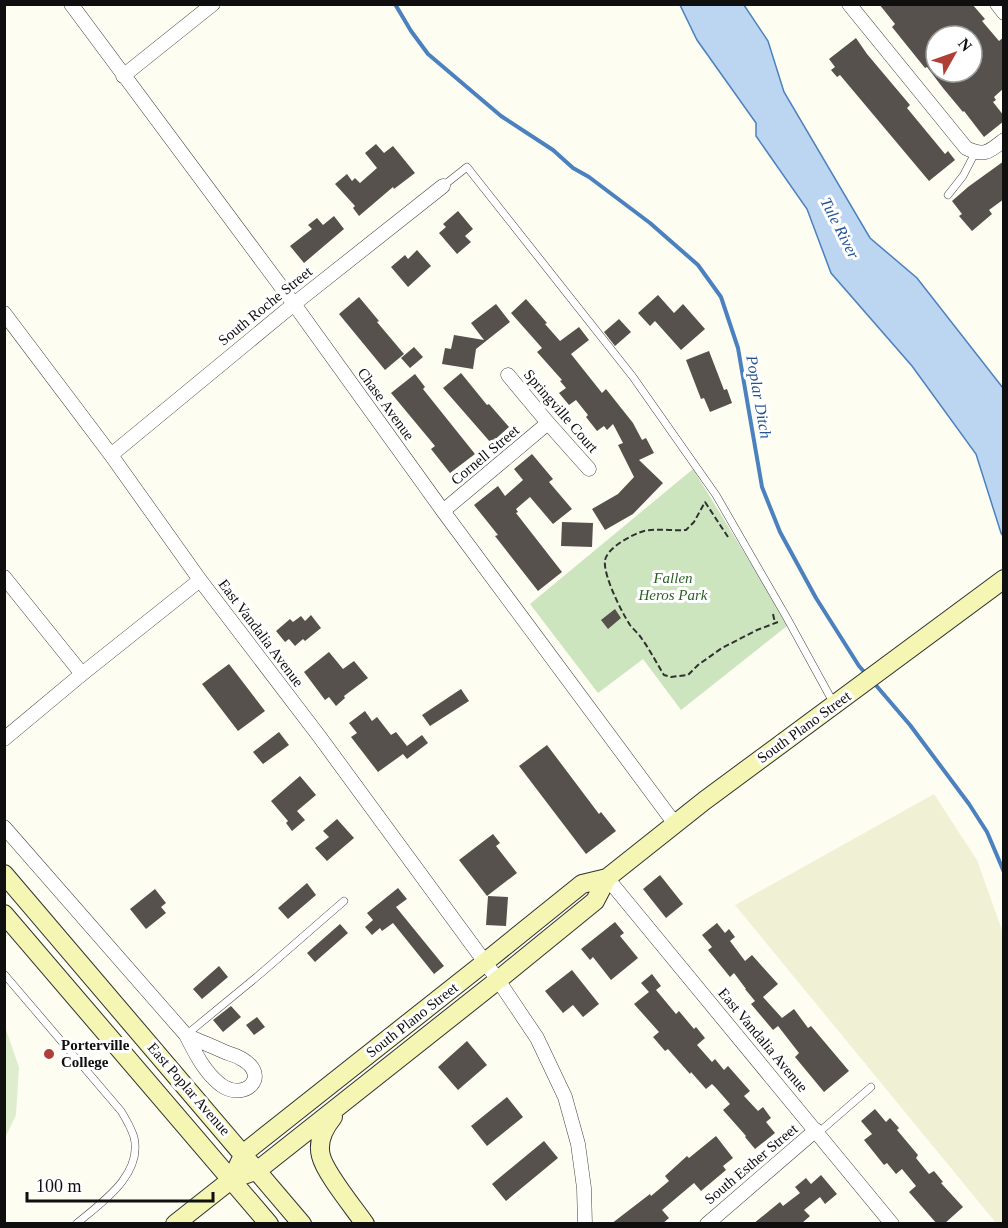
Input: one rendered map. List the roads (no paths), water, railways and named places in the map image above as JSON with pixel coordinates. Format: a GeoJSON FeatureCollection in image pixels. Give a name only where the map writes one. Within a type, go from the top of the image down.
{"type":"FeatureCollection","features":[{"type":"Feature","properties":{"kind":"main road","name":"South Plano Street"},"geometry":{"type":"LineString","coordinates":[[175,1224],[231,1179],[258,1170],[350,1097],[492,972],[582,884],[607,878],[735,777],[1004,579]]}},
{"type":"Feature","properties":{"kind":"main road","name":"East Poplar Avenue"},"geometry":{"type":"LineString","coordinates":[[4,874],[303,1224]]}},
{"type":"Feature","properties":{"kind":"main road","name":"East Poplar Avenue"},"geometry":{"type":"LineString","coordinates":[[4,914],[269,1224]]}},
{"type":"Feature","properties":{"kind":"main road","name":"South Plano Street"},"geometry":{"type":"LineString","coordinates":[[231,1179],[244,1153],[492,972]]}},
{"type":"Feature","properties":{"kind":"main road"},"geometry":{"type":"LineString","coordinates":[[350,1097],[327,1124],[321,1137],[321,1156],[333,1179],[365,1224]]}},
{"type":"Feature","properties":{"kind":"street","name":"Chase Avenue"},"geometry":{"type":"LineString","coordinates":[[71,4],[675,824]]}},
{"type":"Feature","properties":{"kind":"street"},"geometry":{"type":"LineString","coordinates":[[123,76],[213,4]]}},
{"type":"Feature","properties":{"kind":"street"},"geometry":{"type":"LineString","coordinates":[[849,4],[971,150],[985,153],[1004,140]]}},
{"type":"Feature","properties":{"kind":"street"},"geometry":{"type":"LineString","coordinates":[[997,4],[1004,13]]}},
{"type":"Feature","properties":{"kind":"street","name":"South Roche Street"},"geometry":{"type":"LineString","coordinates":[[111,455],[294,304],[443,186]]}},
{"type":"Feature","properties":{"kind":"street","name":"East Vandalia Avenue"},"geometry":{"type":"LineString","coordinates":[[4,314],[111,455],[200,580],[320,736],[492,972],[537,1038],[565,1097],[578,1144],[584,1188],[585,1224]]}},
{"type":"Feature","properties":{"kind":"street","name":"Springville Court"},"geometry":{"type":"LineString","coordinates":[[508,375],[589,469]]}},
{"type":"Feature","properties":{"kind":"street","name":"Cornell Street"},"geometry":{"type":"LineString","coordinates":[[443,511],[548,423]]}},
{"type":"Feature","properties":{"kind":"street"},"geometry":{"type":"LineString","coordinates":[[4,577],[82,674]]}},
{"type":"Feature","properties":{"kind":"street"},"geometry":{"type":"LineString","coordinates":[[4,739],[200,580]]}},
{"type":"Feature","properties":{"kind":"street","name":"East Poplar Avenue"},"geometry":{"type":"LineString","coordinates":[[4,827],[186,1035],[200,1061],[221,1084],[240,1091],[252,1085],[254,1070],[242,1058],[186,1035]]}},
{"type":"Feature","properties":{"kind":"street","name":"East Vandalia Avenue"},"geometry":{"type":"LineString","coordinates":[[607,878],[892,1224]]}},
{"type":"Feature","properties":{"kind":"street","name":"South Esther Street"},"geometry":{"type":"LineString","coordinates":[[707,1224],[817,1132]]}},
{"type":"Feature","properties":{"kind":"lane"},"geometry":{"type":"LineString","coordinates":[[948,195],[963,176],[971,150]]}},
{"type":"Feature","properties":{"kind":"lane"},"geometry":{"type":"LineString","coordinates":[[443,186],[467,167],[633,377],[716,495],[787,618],[842,699]]}},
{"type":"Feature","properties":{"kind":"lane"},"geometry":{"type":"LineString","coordinates":[[186,1035],[344,901]]}},
{"type":"Feature","properties":{"kind":"lane"},"geometry":{"type":"LineString","coordinates":[[4,974],[121,1111],[134,1139],[132,1164],[125,1177],[104,1200],[76,1224]]}},
{"type":"Feature","properties":{"kind":"lane","name":"South Esther Street"},"geometry":{"type":"LineString","coordinates":[[817,1132],[871,1087]]}},
{"type":"Feature","properties":{"kind":"water","name":"Tule River"},"geometry":{"type":"Polygon","coordinates":[[[680,5],[744,5],[768,41],[784,92],[870,238],[917,278],[1003,388],[1003,536],[976,454],[912,366],[831,273],[807,209],[756,136],[756,123],[697,40],[680,5]]]}},
{"type":"Feature","properties":{"kind":"waterway","name":"Poplar Ditch"},"geometry":{"type":"LineString","coordinates":[[395,4],[428,54],[501,116],[553,150],[573,168],[589,177],[650,223],[698,265],[721,297],[738,348],[762,487],[780,532],[816,598],[867,675]]}},
{"type":"Feature","properties":{"kind":"waterway","name":"Poplar Ditch"},"geometry":{"type":"LineString","coordinates":[[874,683],[910,725],[969,804],[987,832],[1004,872]]}},
{"type":"Feature","properties":{"kind":"place","name":"Porterville College"},"geometry":{"type":"Point","coordinates":[49,1054]}},
{"type":"Feature","properties":{"kind":"park label","name":"Fallen Heros Park"},"geometry":{"type":"Point","coordinates":[673,586]}}]}
